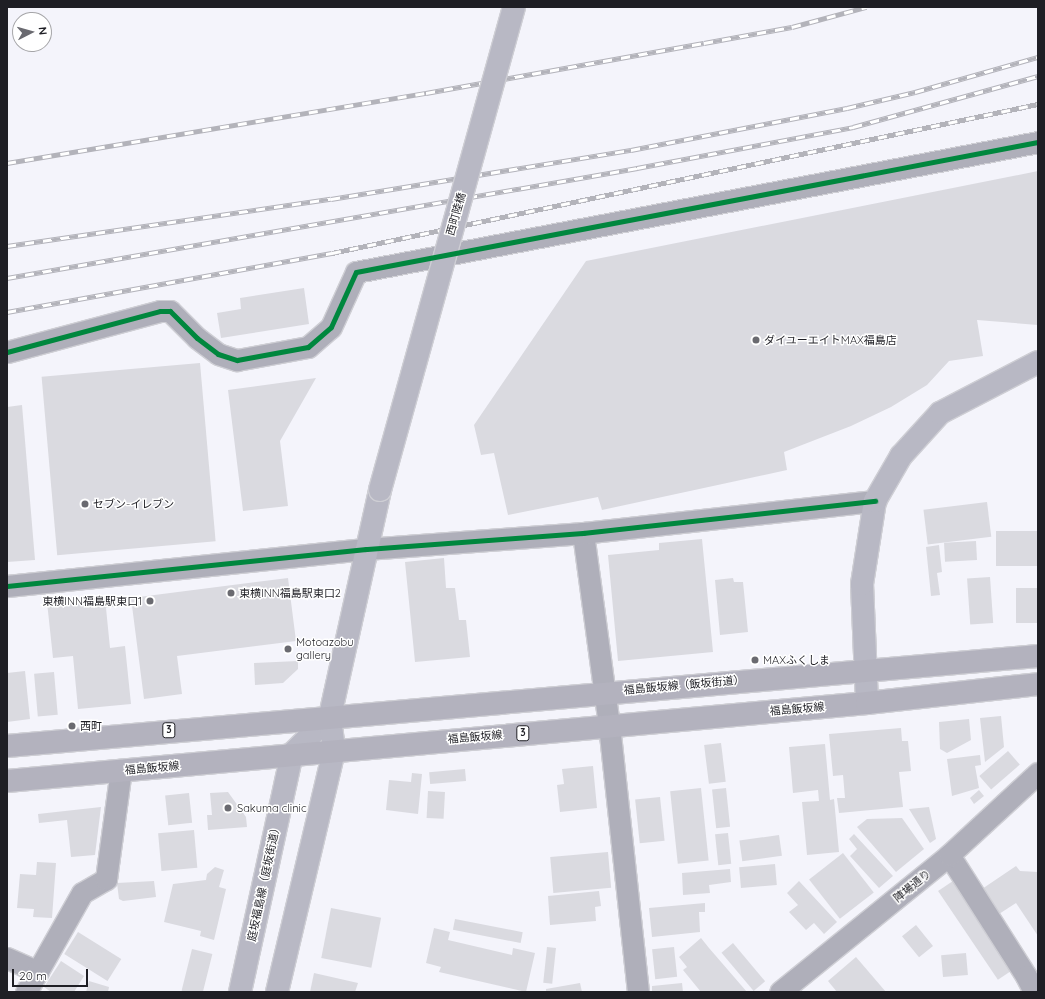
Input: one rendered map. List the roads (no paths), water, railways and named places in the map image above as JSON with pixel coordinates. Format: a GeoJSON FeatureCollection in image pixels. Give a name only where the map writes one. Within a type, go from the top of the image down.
{"type":"FeatureCollection","features":[{"type":"Feature","properties":{"kind":"main road","name":"西町陸橋"},"geometry":{"type":"LineString","coordinates":[[366,549],[380,490],[514,7]]}},
{"type":"Feature","properties":{"kind":"main road"},"geometry":{"type":"LineString","coordinates":[[867,703],[867,670],[862,584],[875,501],[901,456],[940,413],[1038,362]]}},
{"type":"Feature","properties":{"kind":"main road"},"geometry":{"type":"LineString","coordinates":[[277,992],[334,750],[330,716],[366,549]]}},
{"type":"Feature","properties":{"kind":"main road","name":"福島飯坂線（飯坂街道）"},"geometry":{"type":"LineString","coordinates":[[330,716],[1038,656]]}},
{"type":"Feature","properties":{"kind":"main road","name":"福島飯坂線"},"geometry":{"type":"LineString","coordinates":[[7,781],[609,725],[867,703],[1038,684]]}},
{"type":"Feature","properties":{"kind":"main road"},"geometry":{"type":"LineString","coordinates":[[292,754],[330,716]]}},
{"type":"Feature","properties":{"kind":"main road","name":"3"},"geometry":{"type":"LineString","coordinates":[[7,746],[330,716]]}},
{"type":"Feature","properties":{"kind":"main road","name":"庭坂福島線（庭坂街道）"},"geometry":{"type":"LineString","coordinates":[[240,992],[292,754]]}},
{"type":"Feature","properties":{"kind":"street"},"geometry":{"type":"LineString","coordinates":[[7,352],[160,311],[170,311],[197,338],[218,354],[237,360],[308,347],[331,326],[356,272],[1038,142]]}},
{"type":"Feature","properties":{"kind":"street"},"geometry":{"type":"LineString","coordinates":[[7,586],[366,549],[583,533],[875,501]]}},
{"type":"Feature","properties":{"kind":"street"},"geometry":{"type":"LineString","coordinates":[[583,533],[609,725],[638,992]]}},
{"type":"Feature","properties":{"kind":"street"},"geometry":{"type":"LineString","coordinates":[[26,992],[82,893],[106,879],[121,770]]}},
{"type":"Feature","properties":{"kind":"street","name":"陣場通り"},"geometry":{"type":"LineString","coordinates":[[780,992],[949,855],[1038,773]]}},
{"type":"Feature","properties":{"kind":"street"},"geometry":{"type":"LineString","coordinates":[[949,855],[1034,992]]}},
{"type":"Feature","properties":{"kind":"street"},"geometry":{"type":"LineString","coordinates":[[7,958],[38,972]]}},
{"type":"Feature","properties":{"kind":"railway"},"geometry":{"type":"LineString","coordinates":[[7,163],[426,93],[704,43],[792,27],[866,7]]}},
{"type":"Feature","properties":{"kind":"railway"},"geometry":{"type":"LineString","coordinates":[[7,246],[331,199],[631,150],[847,108],[915,92],[1038,57]]}},
{"type":"Feature","properties":{"kind":"railway"},"geometry":{"type":"LineString","coordinates":[[7,278],[637,168],[853,127],[1038,76]]}},
{"type":"Feature","properties":{"kind":"railway"},"geometry":{"type":"LineString","coordinates":[[7,312],[332,253],[1038,104]]}},
{"type":"Feature","properties":{"kind":"place","name":"ダイユーエイトMAX福島店"},"geometry":{"type":"Point","coordinates":[756,340]}},
{"type":"Feature","properties":{"kind":"place","name":"セブン-イレブン"},"geometry":{"type":"Point","coordinates":[85,504]}},
{"type":"Feature","properties":{"kind":"place","name":"東横INN福島駅東口2"},"geometry":{"type":"Point","coordinates":[231,593]}},
{"type":"Feature","properties":{"kind":"place","name":"東横INN福島駅東口1"},"geometry":{"type":"Point","coordinates":[150,601]}},
{"type":"Feature","properties":{"kind":"place","name":"Motoazobu gallery"},"geometry":{"type":"Point","coordinates":[288,649]}},
{"type":"Feature","properties":{"kind":"place","name":"MAXふくしま"},"geometry":{"type":"Point","coordinates":[755,660]}},
{"type":"Feature","properties":{"kind":"place","name":"西町"},"geometry":{"type":"Point","coordinates":[72,726]}},
{"type":"Feature","properties":{"kind":"place","name":"Sakuma clinic"},"geometry":{"type":"Point","coordinates":[228,808]}}]}
